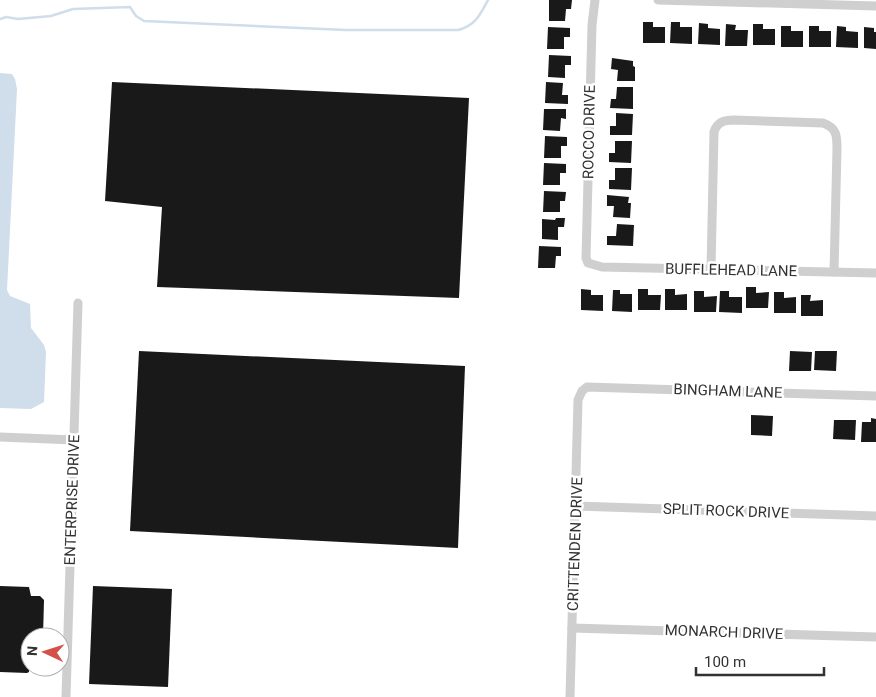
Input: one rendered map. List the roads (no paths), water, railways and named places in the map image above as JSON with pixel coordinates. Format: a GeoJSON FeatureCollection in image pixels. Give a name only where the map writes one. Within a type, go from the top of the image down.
{"type":"FeatureCollection","features":[{"type":"Feature","properties":{"kind":"street","name":"ROCCO DRIVE"},"geometry":{"type":"LineString","coordinates":[[588,263],[586,258],[592,25],[595,0]]}},
{"type":"Feature","properties":{"kind":"street"},"geometry":{"type":"LineString","coordinates":[[658,0],[876,6]]}},
{"type":"Feature","properties":{"kind":"street"},"geometry":{"type":"LineString","coordinates":[[711,269],[713,138],[718,124],[728,120],[823,123],[833,127],[836,131],[838,150],[834,272]]}},
{"type":"Feature","properties":{"kind":"street","name":"BUFFLEHEAD LANE"},"geometry":{"type":"LineString","coordinates":[[588,263],[602,267],[876,273]]}},
{"type":"Feature","properties":{"kind":"street","name":"ENTERPRISE DRIVE"},"geometry":{"type":"LineString","coordinates":[[66,697],[78,303]]}},
{"type":"Feature","properties":{"kind":"street","name":"BINGHAM LANE"},"geometry":{"type":"LineString","coordinates":[[582,391],[587,387],[599,386],[876,396]]}},
{"type":"Feature","properties":{"kind":"street","name":"CRITTENDEN DRIVE"},"geometry":{"type":"LineString","coordinates":[[570,697],[578,400],[582,391]]}},
{"type":"Feature","properties":{"kind":"street"},"geometry":{"type":"LineString","coordinates":[[0,437],[74,440]]}},
{"type":"Feature","properties":{"kind":"street","name":"SPLIT ROCK DRIVE"},"geometry":{"type":"LineString","coordinates":[[576,506],[876,516]]}},
{"type":"Feature","properties":{"kind":"street","name":"MONARCH DRIVE"},"geometry":{"type":"LineString","coordinates":[[572,628],[876,637]]}},
{"type":"Feature","properties":{"kind":"water"},"geometry":{"type":"Polygon","coordinates":[[[0,73],[12,74],[17,89],[7,290],[10,296],[30,304],[31,328],[44,345],[46,352],[44,402],[31,409],[0,408],[0,73]]]}},
{"type":"Feature","properties":{"kind":"waterway"},"geometry":{"type":"LineString","coordinates":[[0,19],[6,17],[18,19],[51,16],[73,9],[130,7],[136,16],[144,21],[346,30],[458,30],[473,23],[488,0]]}}]}
